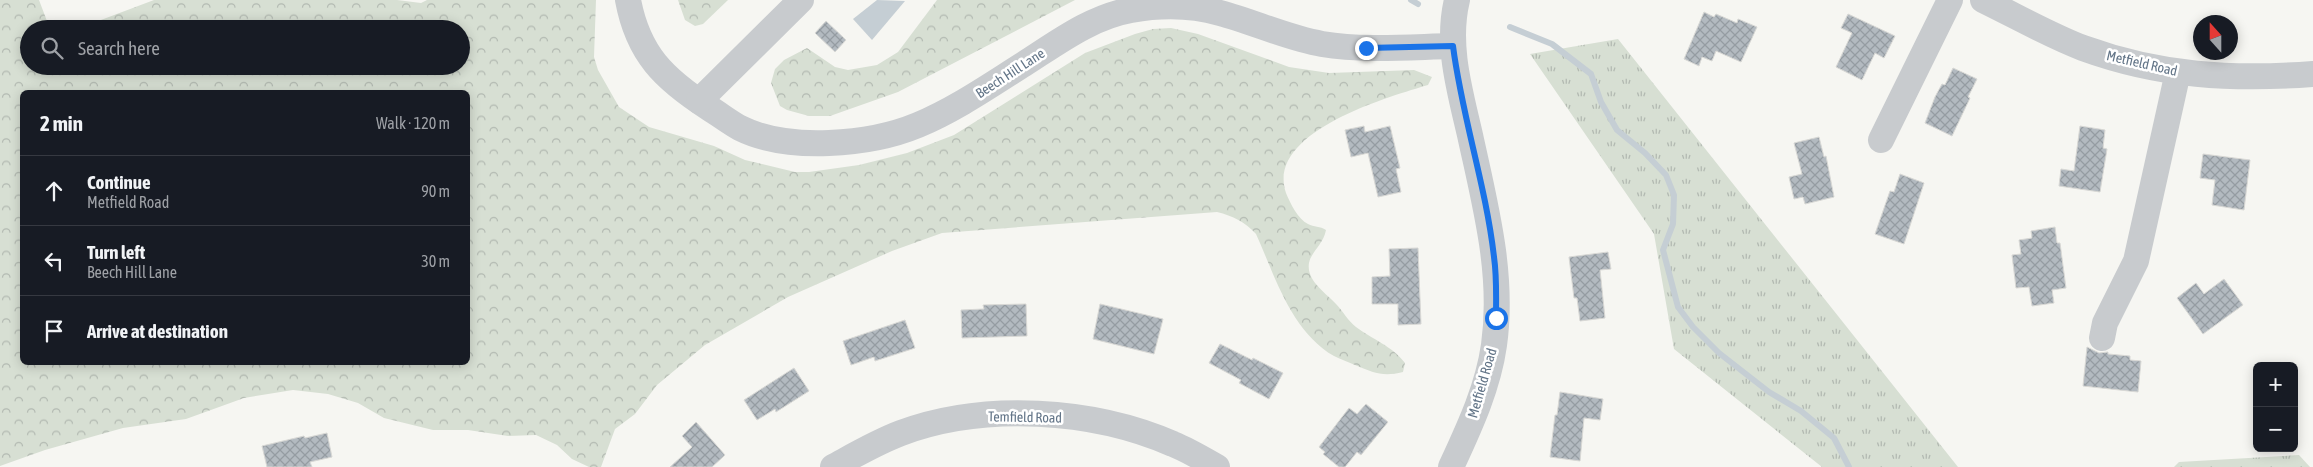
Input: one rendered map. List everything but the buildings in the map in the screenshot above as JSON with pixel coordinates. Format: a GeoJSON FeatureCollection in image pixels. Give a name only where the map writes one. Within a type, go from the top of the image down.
{"type":"FeatureCollection","features":[{"type":"Feature","properties":{"kind":"street","name":"Beech Hill Lane"},"geometry":{"type":"LineString","coordinates":[[628,0],[631,18],[644,49],[666,77],[741,128],[777,140],[816,143],[869,139],[917,126],[961,104],[1092,22],[1130,10],[1170,6],[1217,12],[1285,35],[1322,44],[1366,48],[1453,46]]}},
{"type":"Feature","properties":{"kind":"street"},"geometry":{"type":"LineString","coordinates":[[699,101],[801,0]]}},
{"type":"Feature","properties":{"kind":"street","name":"Metfield Road"},"geometry":{"type":"LineString","coordinates":[[1451,467],[1477,408],[1487,376],[1494,347],[1496,294],[1490,228],[1457,74],[1453,46],[1454,12],[1457,0]]}},
{"type":"Feature","properties":{"kind":"street"},"geometry":{"type":"LineString","coordinates":[[1881,140],[1950,0]]}},
{"type":"Feature","properties":{"kind":"street","name":"Metfield Road"},"geometry":{"type":"LineString","coordinates":[[1982,0],[2082,48],[2178,72],[2216,77],[2313,74]]}},
{"type":"Feature","properties":{"kind":"street"},"geometry":{"type":"LineString","coordinates":[[2102,338],[2105,323],[2136,261],[2178,72]]}},
{"type":"Feature","properties":{"kind":"street","name":"Temfield Road"},"geometry":{"type":"LineString","coordinates":[[833,467],[902,433],[940,422],[1006,414],[1040,414],[1086,419],[1128,428],[1173,444],[1217,467]]}},
{"type":"Feature","properties":{"kind":"green space"},"geometry":{"type":"Polygon","coordinates":[[[0,0],[39,0],[47,20],[20,20],[20,75],[470,75],[470,20],[101,20],[154,0],[397,0],[421,3],[427,0],[596,0],[594,57],[598,70],[619,107],[649,127],[714,146],[745,160],[795,172],[809,172],[859,165],[907,153],[954,135],[1085,53],[1153,29],[1171,28],[1198,34],[1289,67],[1329,73],[1414,70],[1432,77],[1428,85],[1360,108],[1311,135],[1294,152],[1284,171],[1286,193],[1298,215],[1304,222],[1326,230],[1309,263],[1309,269],[1314,281],[1353,325],[1388,347],[1400,357],[1405,363],[1403,372],[1384,374],[1373,372],[1334,356],[1319,345],[1295,317],[1256,234],[1238,220],[1217,212],[942,233],[892,251],[788,297],[705,345],[657,385],[635,414],[615,429],[601,467],[589,467],[572,459],[557,445],[536,435],[508,436],[468,430],[433,430],[384,418],[358,403],[328,394],[293,390],[244,398],[186,419],[123,428],[45,450],[0,466],[0,0]]]}},
{"type":"Feature","properties":{"kind":"green space"},"geometry":{"type":"Polygon","coordinates":[[[678,0],[728,0],[703,24],[695,26],[685,20],[678,0]]]}},
{"type":"Feature","properties":{"kind":"green space"},"geometry":{"type":"Polygon","coordinates":[[[937,0],[1075,0],[898,92],[830,116],[809,116],[780,106],[771,83],[775,69],[784,60],[807,48],[835,67],[848,70],[877,65],[898,52],[937,0]]]}},
{"type":"Feature","properties":{"kind":"green space"},"geometry":{"type":"Polygon","coordinates":[[[1618,39],[1958,467],[1822,467],[1674,349],[1654,234],[1530,54],[1618,39]]]}},
{"type":"Feature","properties":{"kind":"green space"},"geometry":{"type":"Polygon","coordinates":[[[2299,455],[2310,467],[2174,467],[2179,462],[2299,455]]]}},
{"type":"Feature","properties":{"kind":"shaded area"},"geometry":{"type":"Polygon","coordinates":[[[877,0],[905,1],[872,40],[853,19],[877,0]]]}},
{"type":"Feature","properties":{"kind":"waterway"},"geometry":{"type":"LineString","coordinates":[[1411,0],[1418,4]]}},
{"type":"Feature","properties":{"kind":"waterway"},"geometry":{"type":"LineString","coordinates":[[1510,27],[1552,44],[1591,74],[1601,102],[1617,130],[1645,153],[1666,175],[1674,195],[1673,224],[1663,250],[1678,307],[1693,327],[1719,353],[1769,392],[1801,411],[1834,438],[1849,467]]}},
{"type":"Feature","properties":{"kind":"route"},"geometry":{"type":"LineString","coordinates":[[1366,48],[1453,46],[1457,74],[1490,228],[1496,285],[1496,318]]}}]}
